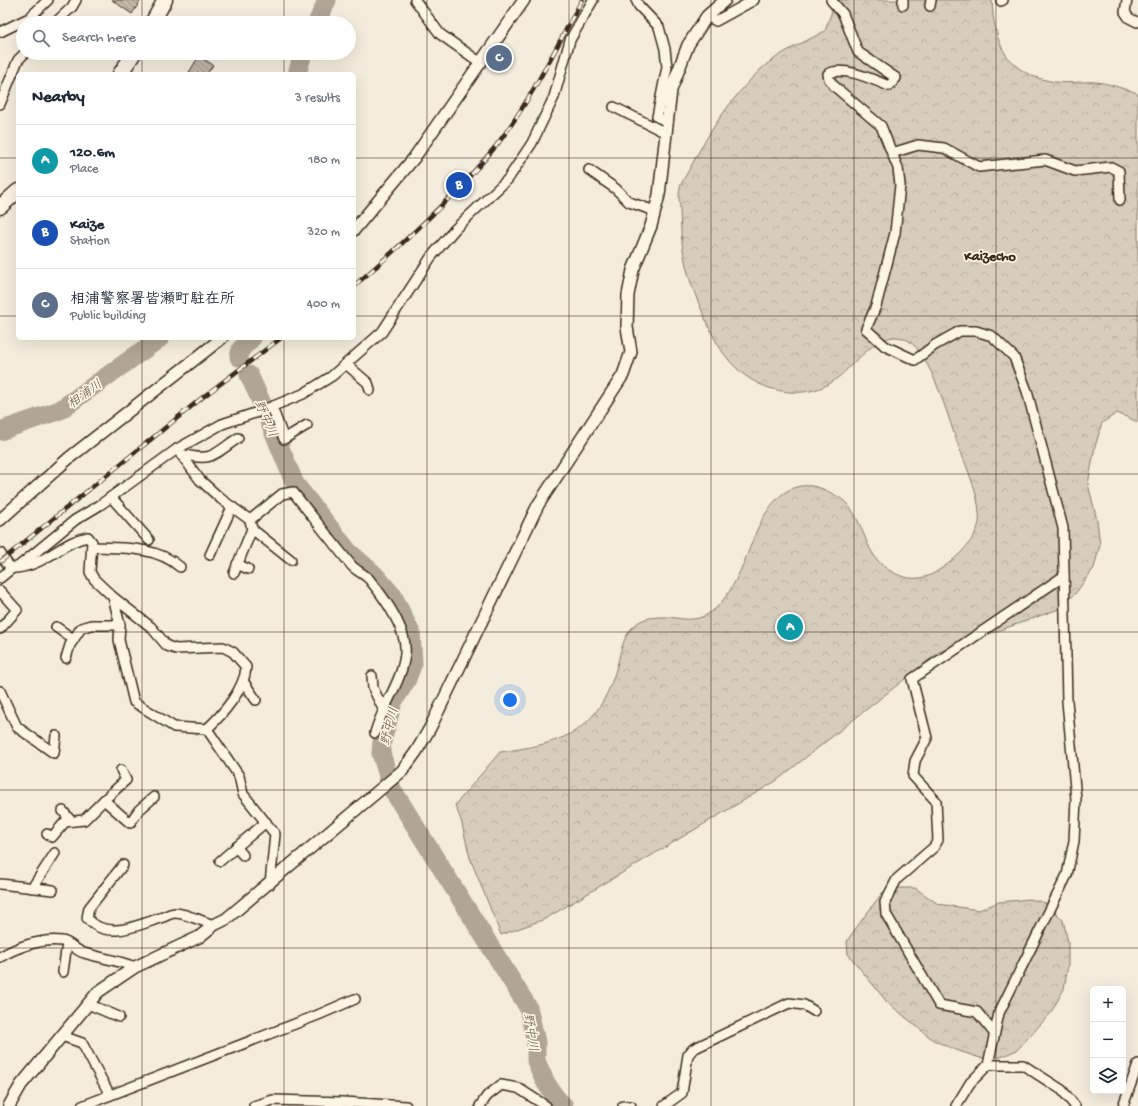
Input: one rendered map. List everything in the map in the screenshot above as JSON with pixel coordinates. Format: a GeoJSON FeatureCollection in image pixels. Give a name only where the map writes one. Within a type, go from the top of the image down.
{"type":"FeatureCollection","features":[{"type":"Feature","properties":{"kind":"highway"},"geometry":{"type":"LineString","coordinates":[[156,16],[165,0]]}},
{"type":"Feature","properties":{"kind":"highway"},"geometry":{"type":"LineString","coordinates":[[121,72],[129,60]]}},
{"type":"Feature","properties":{"kind":"highway"},"geometry":{"type":"LineString","coordinates":[[0,207],[16,193]]}},
{"type":"Feature","properties":{"kind":"street"},"geometry":{"type":"LineString","coordinates":[[31,16],[48,0]]}},
{"type":"Feature","properties":{"kind":"street"},"geometry":{"type":"LineString","coordinates":[[62,16],[72,7],[76,0]]}},
{"type":"Feature","properties":{"kind":"street"},"geometry":{"type":"LineString","coordinates":[[415,0],[440,34],[481,62]]}},
{"type":"Feature","properties":{"kind":"street"},"geometry":{"type":"LineString","coordinates":[[356,228],[414,158],[524,0]]}},
{"type":"Feature","properties":{"kind":"street"},"geometry":{"type":"LineString","coordinates":[[0,578],[11,569],[19,566],[75,520],[222,424],[272,407],[303,394],[332,376],[382,332],[431,256],[512,173],[536,137],[554,97],[570,40],[593,0]]}},
{"type":"Feature","properties":{"kind":"street"},"geometry":{"type":"LineString","coordinates":[[636,0],[639,6],[659,27],[665,49],[667,67],[657,117],[667,127]]}},
{"type":"Feature","properties":{"kind":"street"},"geometry":{"type":"LineString","coordinates":[[8,1106],[21,1085],[98,992],[135,966],[198,937],[214,925],[226,919],[270,884],[376,794],[402,771],[416,752],[430,728],[538,505],[623,375],[631,352],[627,327],[628,295],[633,270],[651,226],[659,195],[671,90],[688,45],[707,16],[725,0]]}},
{"type":"Feature","properties":{"kind":"street"},"geometry":{"type":"LineString","coordinates":[[707,16],[716,21],[754,0]]}},
{"type":"Feature","properties":{"kind":"street"},"geometry":{"type":"LineString","coordinates":[[831,0],[843,14],[858,52],[896,78],[889,86],[855,73],[833,71],[828,74],[829,79],[834,86],[881,126],[898,168],[900,185],[895,233],[876,306],[866,329],[885,346],[915,360],[935,345],[960,331],[976,331],[992,336],[1014,357],[1027,391],[1063,528],[1067,701],[1076,799],[1074,841],[1067,875],[999,1012],[988,1065],[970,1083],[956,1106]]}},
{"type":"Feature","properties":{"kind":"street"},"geometry":{"type":"LineString","coordinates":[[1127,0],[1125,12],[1129,18],[1137,22]]}},
{"type":"Feature","properties":{"kind":"street"},"geometry":{"type":"LineString","coordinates":[[0,32],[16,24]]}},
{"type":"Feature","properties":{"kind":"street"},"geometry":{"type":"LineString","coordinates":[[0,104],[18,60]]}},
{"type":"Feature","properties":{"kind":"street"},"geometry":{"type":"LineString","coordinates":[[614,107],[667,127]]}},
{"type":"Feature","properties":{"kind":"street"},"geometry":{"type":"LineString","coordinates":[[892,153],[918,146],[944,148],[979,167],[1045,160],[1075,171],[1111,167],[1119,171],[1120,200]]}},
{"type":"Feature","properties":{"kind":"street"},"geometry":{"type":"LineString","coordinates":[[589,170],[616,189],[629,202],[655,211]]}},
{"type":"Feature","properties":{"kind":"street"},"geometry":{"type":"LineString","coordinates":[[0,520],[69,458],[219,340]]}},
{"type":"Feature","properties":{"kind":"street"},"geometry":{"type":"LineString","coordinates":[[346,364],[368,384],[370,390]]}},
{"type":"Feature","properties":{"kind":"street"},"geometry":{"type":"LineString","coordinates":[[272,407],[284,438],[307,425]]}},
{"type":"Feature","properties":{"kind":"street"},"geometry":{"type":"LineString","coordinates":[[179,452],[197,458],[209,458],[238,438]]}},
{"type":"Feature","properties":{"kind":"street"},"geometry":{"type":"LineString","coordinates":[[179,452],[200,480],[291,560]]}},
{"type":"Feature","properties":{"kind":"street"},"geometry":{"type":"LineString","coordinates":[[248,569],[235,568],[251,524],[282,494],[294,492],[354,567],[368,578],[391,609],[402,633],[406,653],[399,676],[383,709],[375,733]]}},
{"type":"Feature","properties":{"kind":"street"},"geometry":{"type":"LineString","coordinates":[[111,497],[149,540]]}},
{"type":"Feature","properties":{"kind":"street"},"geometry":{"type":"LineString","coordinates":[[210,555],[232,507]]}},
{"type":"Feature","properties":{"kind":"street"},"geometry":{"type":"LineString","coordinates":[[11,569],[27,567],[48,558],[80,538],[88,537],[92,542],[90,572],[94,579],[113,597],[151,627],[167,646],[176,650],[223,647],[233,652],[246,667],[246,677],[222,715],[206,729],[174,728],[134,702],[119,640],[120,625],[113,597]]}},
{"type":"Feature","properties":{"kind":"street"},"geometry":{"type":"LineString","coordinates":[[92,547],[133,548],[154,552],[172,560],[180,567]]}},
{"type":"Feature","properties":{"kind":"street"},"geometry":{"type":"LineString","coordinates":[[0,553],[11,569]]}},
{"type":"Feature","properties":{"kind":"street"},"geometry":{"type":"LineString","coordinates":[[994,1033],[977,1012],[939,1005],[886,914],[885,902],[897,879],[934,847],[938,840],[936,801],[913,776],[915,761],[927,738],[912,679],[1064,576]]}},
{"type":"Feature","properties":{"kind":"street"},"geometry":{"type":"LineString","coordinates":[[0,591],[17,610],[0,629]]}},
{"type":"Feature","properties":{"kind":"street"},"geometry":{"type":"LineString","coordinates":[[66,658],[73,639],[81,628],[91,625],[120,625]]}},
{"type":"Feature","properties":{"kind":"street"},"geometry":{"type":"LineString","coordinates":[[56,627],[73,639]]}},
{"type":"Feature","properties":{"kind":"street"},"geometry":{"type":"LineString","coordinates":[[372,676],[373,688],[383,709]]}},
{"type":"Feature","properties":{"kind":"street"},"geometry":{"type":"LineString","coordinates":[[242,682],[256,700]]}},
{"type":"Feature","properties":{"kind":"street"},"geometry":{"type":"LineString","coordinates":[[0,691],[17,727],[54,753],[56,736]]}},
{"type":"Feature","properties":{"kind":"street"},"geometry":{"type":"LineString","coordinates":[[206,729],[239,776],[243,794],[274,834],[270,884]]}},
{"type":"Feature","properties":{"kind":"street"},"geometry":{"type":"LineString","coordinates":[[47,834],[52,837],[65,822],[84,820],[126,780],[121,770]]}},
{"type":"Feature","properties":{"kind":"street"},"geometry":{"type":"LineString","coordinates":[[104,800],[130,823],[139,810],[154,797]]}},
{"type":"Feature","properties":{"kind":"street"},"geometry":{"type":"LineString","coordinates":[[63,811],[71,821]]}},
{"type":"Feature","properties":{"kind":"street"},"geometry":{"type":"LineString","coordinates":[[220,862],[266,822]]}},
{"type":"Feature","properties":{"kind":"street"},"geometry":{"type":"LineString","coordinates":[[236,847],[243,855]]}},
{"type":"Feature","properties":{"kind":"street"},"geometry":{"type":"LineString","coordinates":[[32,888],[55,853]]}},
{"type":"Feature","properties":{"kind":"street"},"geometry":{"type":"LineString","coordinates":[[123,866],[89,908],[88,918],[92,923],[103,928],[116,930],[135,927],[175,913],[214,925]]}},
{"type":"Feature","properties":{"kind":"street"},"geometry":{"type":"LineString","coordinates":[[0,884],[53,890]]}},
{"type":"Feature","properties":{"kind":"street"},"geometry":{"type":"LineString","coordinates":[[0,957],[16,948],[47,941],[64,941],[81,952],[135,966]]}},
{"type":"Feature","properties":{"kind":"street"},"geometry":{"type":"LineString","coordinates":[[63,972],[67,943]]}},
{"type":"Feature","properties":{"kind":"street"},"geometry":{"type":"LineString","coordinates":[[82,1106],[318,1015],[355,999]]}},
{"type":"Feature","properties":{"kind":"street"},"geometry":{"type":"LineString","coordinates":[[664,1106],[682,1093],[688,1055],[693,1049],[789,1003],[804,1005],[814,1011]]}},
{"type":"Feature","properties":{"kind":"street"},"geometry":{"type":"LineString","coordinates":[[88,1004],[119,1017]]}},
{"type":"Feature","properties":{"kind":"street"},"geometry":{"type":"LineString","coordinates":[[62,1036],[82,1043],[110,1095]]}},
{"type":"Feature","properties":{"kind":"street"},"geometry":{"type":"LineString","coordinates":[[1123,1106],[1138,1064]]}},
{"type":"Feature","properties":{"kind":"street"},"geometry":{"type":"LineString","coordinates":[[988,1065],[1023,1065],[1062,1090],[1074,1106]]}},
{"type":"Feature","properties":{"kind":"street"},"geometry":{"type":"LineString","coordinates":[[480,1106],[487,1096],[501,1085],[518,1088],[546,1106]]}},
{"type":"Feature","properties":{"kind":"street"},"geometry":{"type":"LineString","coordinates":[[254,1106],[273,1100],[406,1106]]}},
{"type":"Feature","properties":{"kind":"street"},"geometry":{"type":"LineString","coordinates":[[623,1106],[632,1106]]}},
{"type":"Feature","properties":{"kind":"green space"},"geometry":{"type":"Polygon","coordinates":[[[834,0],[992,0],[993,16],[1000,44],[1006,55],[1015,65],[1026,73],[1056,82],[1096,82],[1135,92],[1138,95],[1138,422],[1117,413],[1102,423],[1095,447],[1088,484],[1097,520],[1100,545],[1094,568],[1075,594],[1059,609],[939,652],[776,781],[545,919],[501,935],[470,858],[461,820],[455,805],[500,752],[543,744],[560,738],[575,731],[589,720],[600,706],[609,689],[625,638],[635,625],[643,620],[656,617],[693,619],[705,616],[716,608],[725,598],[733,585],[761,521],[774,502],[782,495],[790,489],[800,486],[811,486],[823,489],[840,498],[846,502],[855,515],[868,545],[880,563],[889,570],[901,576],[910,578],[928,576],[948,564],[960,554],[970,542],[978,527],[979,518],[977,497],[944,402],[932,373],[923,357],[912,343],[898,337],[888,338],[877,343],[838,378],[819,388],[809,391],[789,392],[769,388],[750,379],[723,353],[707,322],[689,277],[682,245],[680,223],[679,194],[683,181],[712,129],[739,92],[760,70],[775,58],[825,31],[834,5],[834,0]]]}},
{"type":"Feature","properties":{"kind":"green space"},"geometry":{"type":"Polygon","coordinates":[[[894,888],[915,888],[938,904],[979,910],[999,902],[1030,899],[1046,903],[1063,920],[1068,942],[1068,965],[1064,989],[1050,1014],[1017,1050],[1001,1057],[980,1058],[953,1049],[933,1040],[887,1002],[848,954],[847,941],[856,928],[882,893],[894,888]]]}},
{"type":"Feature","properties":{"kind":"building"},"geometry":{"type":"Polygon","coordinates":[[[112,0],[141,0],[132,14],[112,0]]]}},
{"type":"Feature","properties":{"kind":"building"},"geometry":{"type":"Polygon","coordinates":[[[197,60],[205,60],[213,65],[208,72],[189,72],[197,60]]]}},
{"type":"Feature","properties":{"kind":"waterway","name":"相浦川"},"geometry":{"type":"LineString","coordinates":[[320,16],[327,0]]}},
{"type":"Feature","properties":{"kind":"waterway","name":"相浦川"},"geometry":{"type":"LineString","coordinates":[[298,72],[301,60]]}},
{"type":"Feature","properties":{"kind":"waterway","name":"相浦川"},"geometry":{"type":"LineString","coordinates":[[0,431],[60,410],[157,340]]}},
{"type":"Feature","properties":{"kind":"waterway","name":"野中川"},"geometry":{"type":"LineString","coordinates":[[239,357],[241,349],[250,340]]}},
{"type":"Feature","properties":{"kind":"waterway","name":"野中川"},"geometry":{"type":"LineString","coordinates":[[249,375],[295,484],[348,551],[374,574],[393,596],[411,633],[413,663],[406,681],[393,702],[382,741],[381,753],[392,789],[528,1007],[536,1042],[536,1061],[546,1083],[556,1098],[564,1106]]}},
{"type":"Feature","properties":{"kind":"railway"},"geometry":{"type":"LineString","coordinates":[[356,284],[428,219],[480,165],[496,146],[520,112],[582,0]]}},
{"type":"Feature","properties":{"kind":"railway"},"geometry":{"type":"LineString","coordinates":[[0,562],[203,397],[278,340]]}},
{"type":"Feature","properties":{"kind":"place","name":"相浦警察署皆瀬町駐在所"},"geometry":{"type":"Point","coordinates":[499,58]}},
{"type":"Feature","properties":{"kind":"place","name":"Kaize"},"geometry":{"type":"Point","coordinates":[459,185]}},
{"type":"Feature","properties":{"kind":"place","name":"120.6m"},"geometry":{"type":"Point","coordinates":[790,627]}},
{"type":"Feature","properties":{"kind":"district","name":"Kaizecho"},"geometry":{"type":"Point","coordinates":[990,255]}}]}
